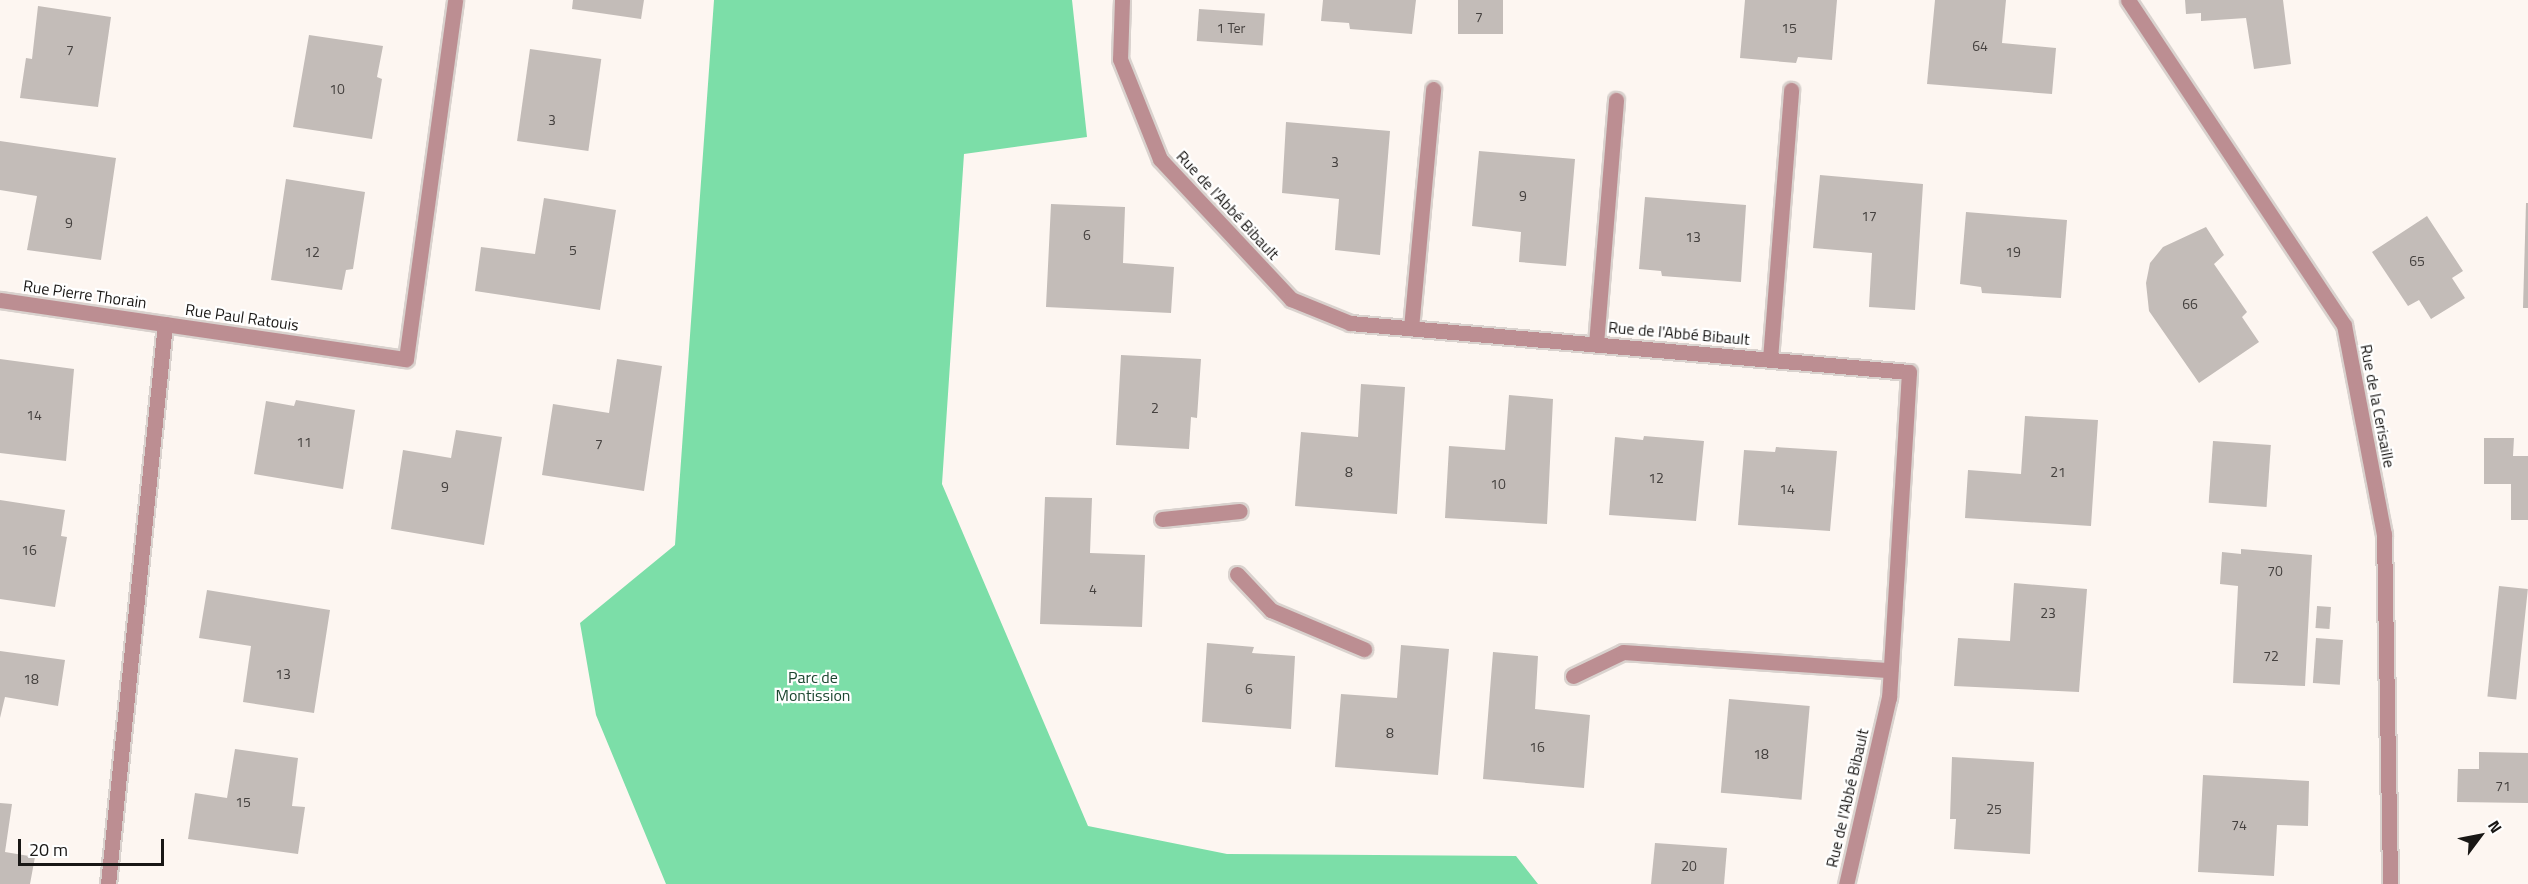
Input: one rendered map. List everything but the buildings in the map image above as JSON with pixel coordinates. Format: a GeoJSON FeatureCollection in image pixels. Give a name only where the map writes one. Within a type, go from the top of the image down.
{"type":"FeatureCollection","features":[{"type":"Feature","properties":{"kind":"street","name":"Rue Paul Ratouis"},"geometry":{"type":"LineString","coordinates":[[108,884],[165,324],[406,359],[455,0]]}},
{"type":"Feature","properties":{"kind":"street","name":"Rue de l'Abbé Bibault"},"geometry":{"type":"LineString","coordinates":[[1122,0],[1120,59],[1160,159],[1291,299],[1350,323],[1909,372],[1889,697],[1846,884]]}},
{"type":"Feature","properties":{"kind":"street","name":"Rue de la Cerisaille"},"geometry":{"type":"LineString","coordinates":[[2128,0],[2344,325],[2384,534],[2390,884]]}},
{"type":"Feature","properties":{"kind":"street"},"geometry":{"type":"LineString","coordinates":[[1411,328],[1433,89]]}},
{"type":"Feature","properties":{"kind":"street"},"geometry":{"type":"LineString","coordinates":[[1770,359],[1791,90]]}},
{"type":"Feature","properties":{"kind":"street"},"geometry":{"type":"LineString","coordinates":[[1596,344],[1616,100]]}},
{"type":"Feature","properties":{"kind":"street","name":"Rue Pierre Thorain"},"geometry":{"type":"LineString","coordinates":[[0,300],[165,324]]}},
{"type":"Feature","properties":{"kind":"street"},"geometry":{"type":"LineString","coordinates":[[1162,519],[1240,511]]}},
{"type":"Feature","properties":{"kind":"street"},"geometry":{"type":"LineString","coordinates":[[1237,574],[1271,610],[1364,649]]}},
{"type":"Feature","properties":{"kind":"street"},"geometry":{"type":"LineString","coordinates":[[1573,676],[1623,652],[1890,670]]}},
{"type":"Feature","properties":{"kind":"green space","name":"Parc de Montission"},"geometry":{"type":"Polygon","coordinates":[[[714,0],[1072,0],[1087,137],[964,154],[942,484],[1088,826],[1227,854],[1516,856],[1538,884],[666,884],[596,715],[580,623],[675,545],[714,0]]]}}]}
